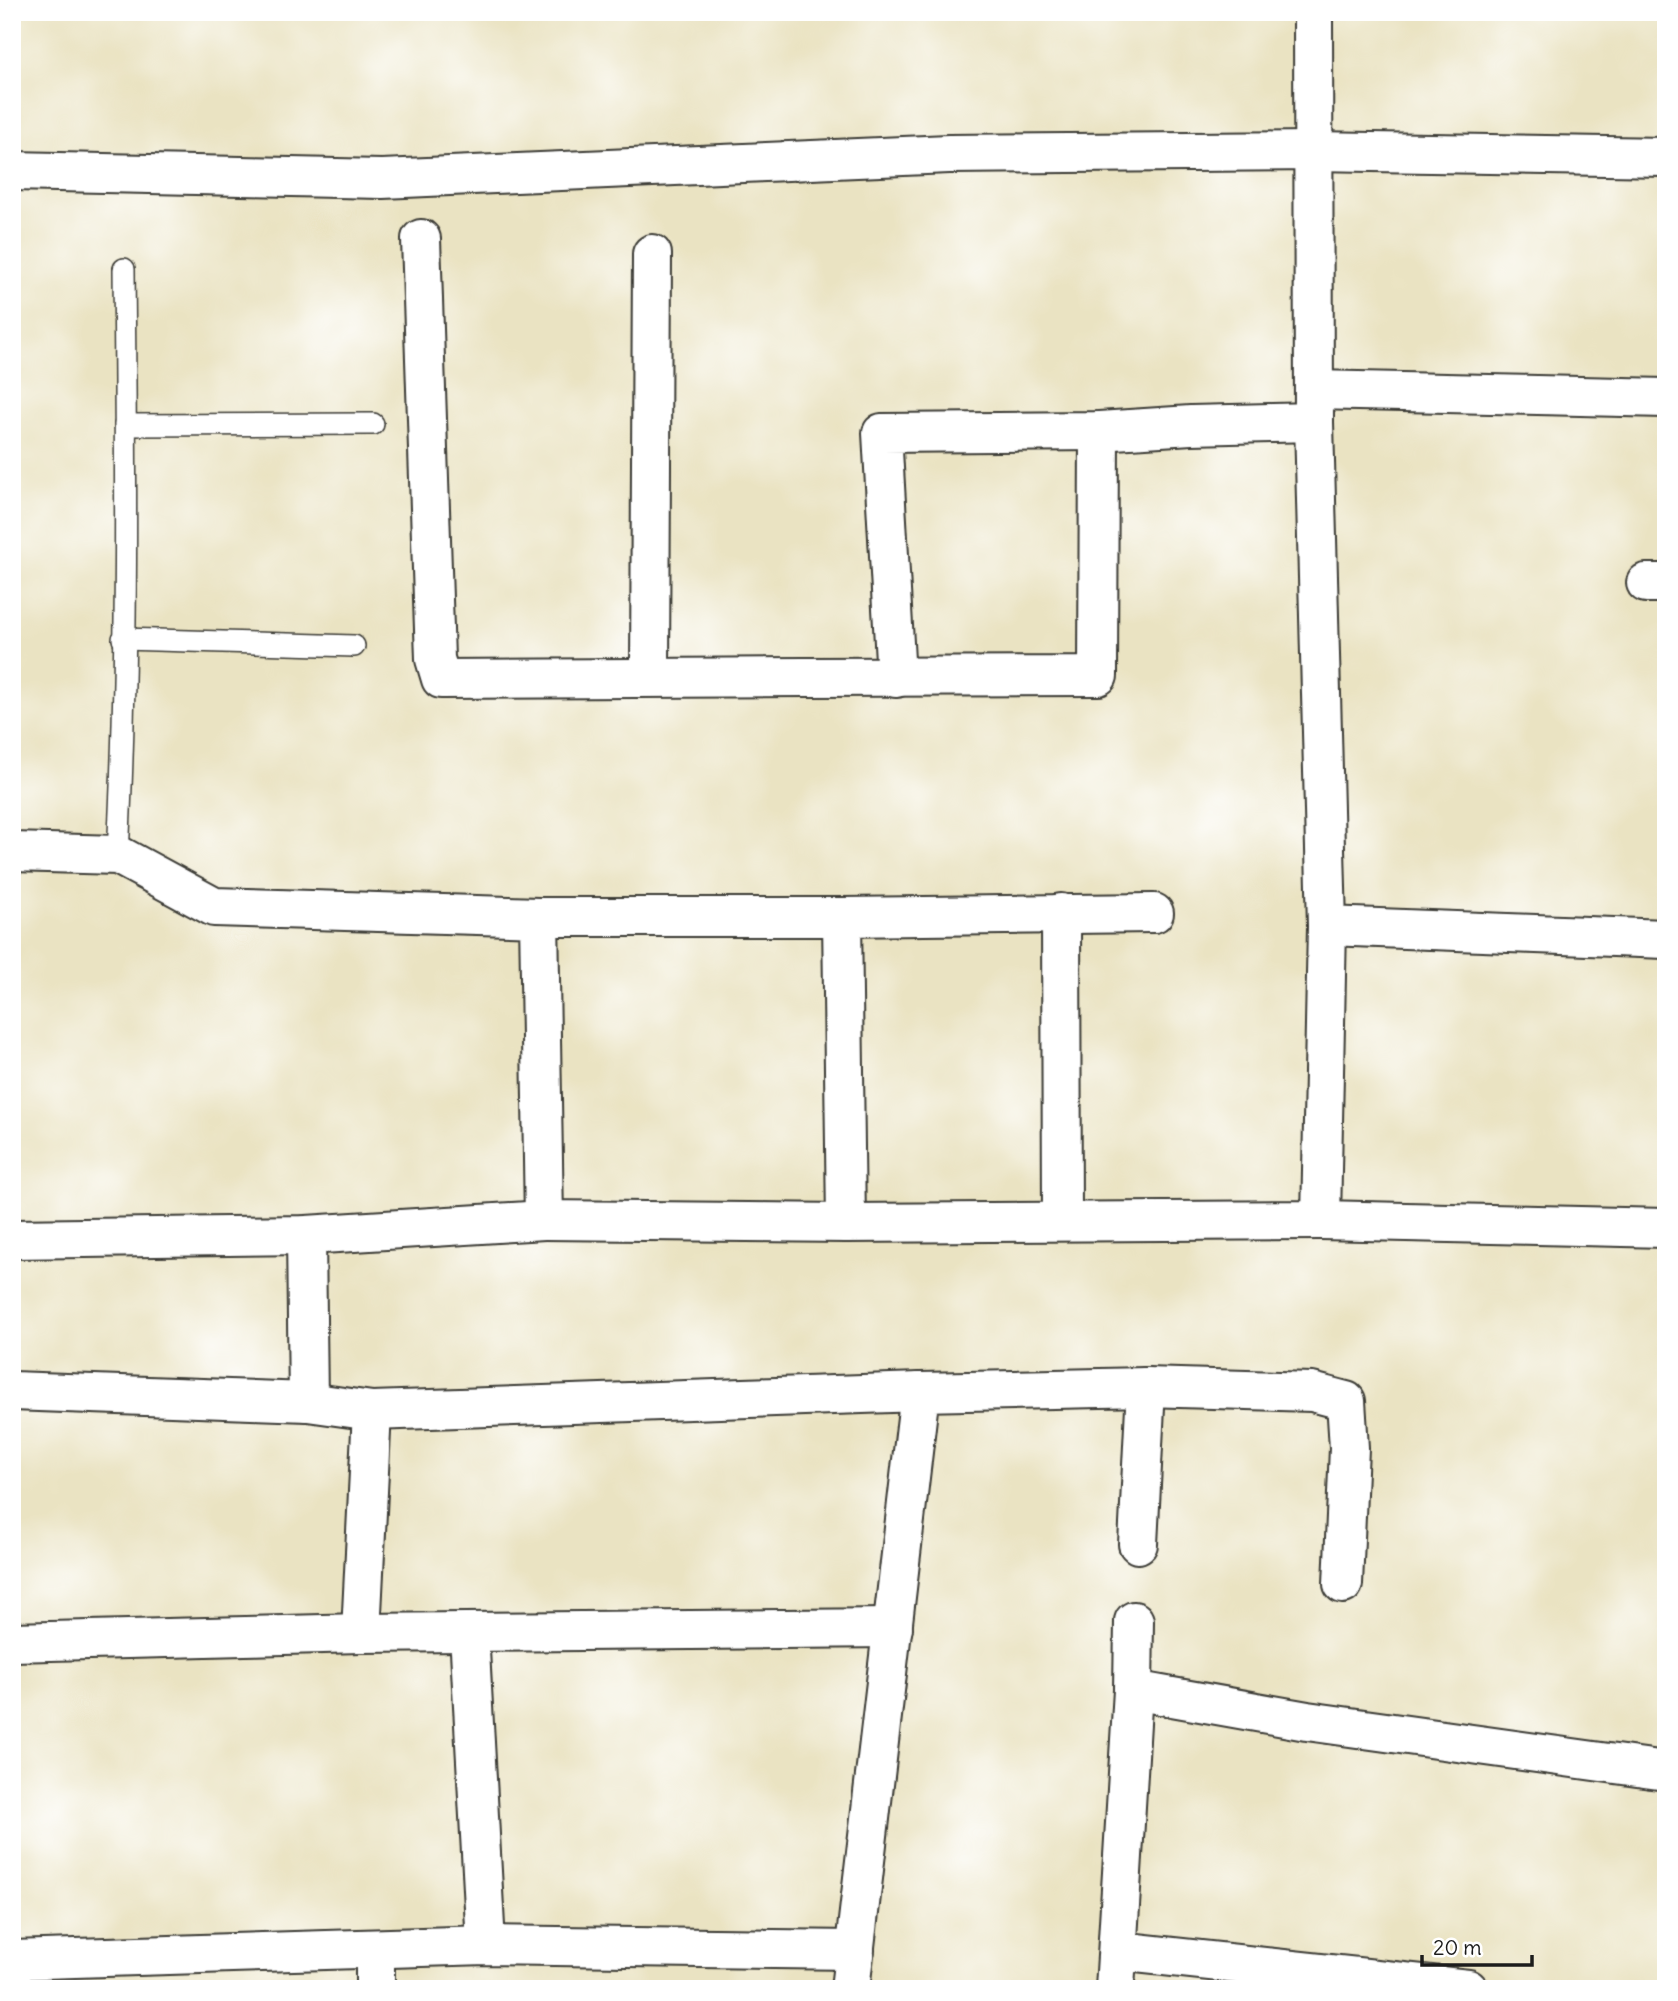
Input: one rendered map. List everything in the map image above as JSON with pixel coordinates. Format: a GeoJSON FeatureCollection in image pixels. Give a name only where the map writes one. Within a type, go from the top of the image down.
{"type":"FeatureCollection","features":[{"type":"Feature","properties":{"kind":"street"},"geometry":{"type":"LineString","coordinates":[[1312,12],[1314,406],[1326,926],[1321,1220]]}},
{"type":"Feature","properties":{"kind":"street"},"geometry":{"type":"LineString","coordinates":[[12,171],[382,179],[949,153],[1313,151],[1666,157]]}},
{"type":"Feature","properties":{"kind":"street"},"geometry":{"type":"LineString","coordinates":[[421,239],[435,659],[441,679],[1098,676],[1099,431]]}},
{"type":"Feature","properties":{"kind":"street"},"geometry":{"type":"LineString","coordinates":[[650,676],[652,254]]}},
{"type":"Feature","properties":{"kind":"street"},"geometry":{"type":"LineString","coordinates":[[897,678],[883,433],[1099,431],[1191,425],[1314,406],[1666,398]]}},
{"type":"Feature","properties":{"kind":"street"},"geometry":{"type":"LineString","coordinates":[[12,852],[117,855],[214,907],[539,917],[842,917],[1154,912]]}},
{"type":"Feature","properties":{"kind":"street"},"geometry":{"type":"LineString","coordinates":[[1061,914],[1062,1220]]}},
{"type":"Feature","properties":{"kind":"street"},"geometry":{"type":"LineString","coordinates":[[539,917],[544,1220]]}},
{"type":"Feature","properties":{"kind":"street"},"geometry":{"type":"LineString","coordinates":[[842,917],[846,1223]]}},
{"type":"Feature","properties":{"kind":"street"},"geometry":{"type":"LineString","coordinates":[[1326,926],[1666,939]]}},
{"type":"Feature","properties":{"kind":"street"},"geometry":{"type":"LineString","coordinates":[[12,1239],[306,1235],[544,1220],[846,1223],[1321,1220],[1666,1228]]}},
{"type":"Feature","properties":{"kind":"street"},"geometry":{"type":"LineString","coordinates":[[306,1235],[308,1402]]}},
{"type":"Feature","properties":{"kind":"street"},"geometry":{"type":"LineString","coordinates":[[12,1391],[308,1402],[372,1411],[1146,1387],[1312,1392],[1346,1401],[1349,1448],[1343,1584]]}},
{"type":"Feature","properties":{"kind":"street"},"geometry":{"type":"LineString","coordinates":[[1138,1544],[1146,1387]]}},
{"type":"Feature","properties":{"kind":"street"},"geometry":{"type":"LineString","coordinates":[[850,1989],[920,1392]]}},
{"type":"Feature","properties":{"kind":"street"},"geometry":{"type":"LineString","coordinates":[[362,1633],[372,1411]]}},
{"type":"Feature","properties":{"kind":"street"},"geometry":{"type":"LineString","coordinates":[[1115,1989],[1133,1690],[1134,1621]]}},
{"type":"Feature","properties":{"kind":"street"},"geometry":{"type":"LineString","coordinates":[[12,1642],[362,1633],[893,1628]]}},
{"type":"Feature","properties":{"kind":"street"},"geometry":{"type":"LineString","coordinates":[[469,1632],[486,1945]]}},
{"type":"Feature","properties":{"kind":"street"},"geometry":{"type":"LineString","coordinates":[[1133,1690],[1307,1721],[1666,1771]]}},
{"type":"Feature","properties":{"kind":"street"},"geometry":{"type":"LineString","coordinates":[[12,1960],[486,1945],[855,1950]]}},
{"type":"Feature","properties":{"kind":"street"},"geometry":{"type":"LineString","coordinates":[[375,1948],[375,1989]]}},
{"type":"Feature","properties":{"kind":"street"},"geometry":{"type":"LineString","coordinates":[[1118,1951],[1468,1989]]}},
{"type":"Feature","properties":{"kind":"lane"},"geometry":{"type":"LineString","coordinates":[[117,855],[123,639],[124,269]]}},
{"type":"Feature","properties":{"kind":"lane"},"geometry":{"type":"LineString","coordinates":[[125,425],[373,424]]}},
{"type":"Feature","properties":{"kind":"lane"},"geometry":{"type":"LineString","coordinates":[[123,639],[354,646]]}}]}
